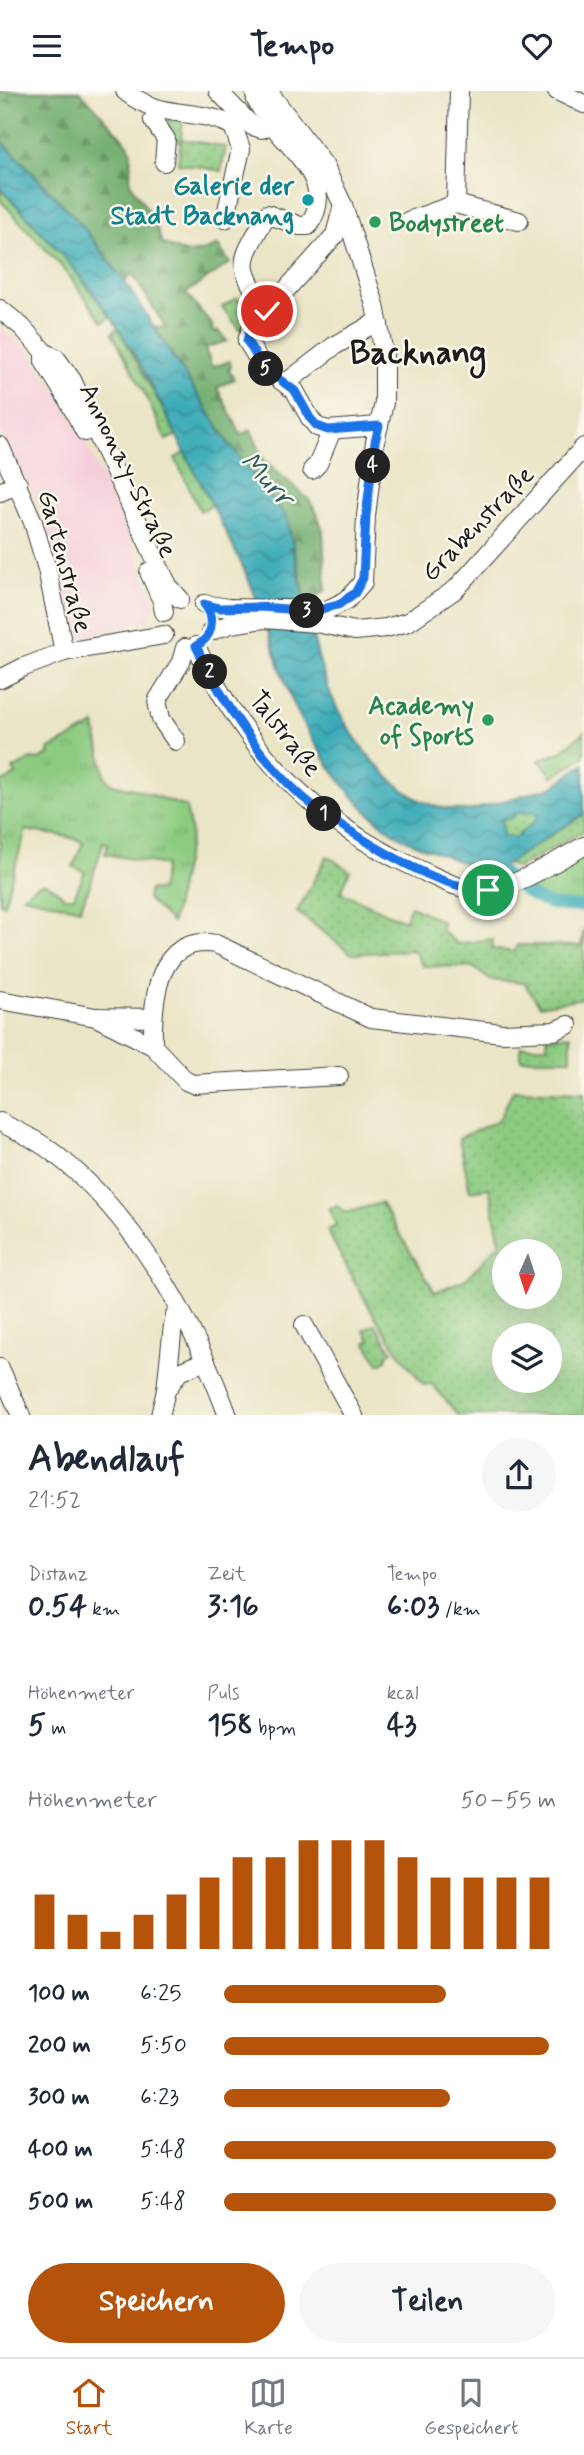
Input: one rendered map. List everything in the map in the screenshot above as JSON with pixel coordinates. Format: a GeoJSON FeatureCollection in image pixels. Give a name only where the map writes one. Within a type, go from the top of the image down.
{"type":"FeatureCollection","features":[{"type":"Feature","properties":{"kind":"street"},"geometry":{"type":"LineString","coordinates":[[125,91],[140,103],[160,110],[219,119],[233,126],[241,149],[225,219]]}},
{"type":"Feature","properties":{"kind":"street"},"geometry":{"type":"LineString","coordinates":[[259,91],[255,95],[256,100],[271,124],[311,171],[318,198],[314,217],[308,226],[300,226],[267,213],[243,259],[244,272],[272,304]]}},
{"type":"Feature","properties":{"kind":"street"},"geometry":{"type":"LineString","coordinates":[[268,91],[324,165],[343,205],[375,305],[385,378],[384,403],[375,442],[366,516],[363,582],[355,593],[315,617]]}},
{"type":"Feature","properties":{"kind":"street"},"geometry":{"type":"LineString","coordinates":[[456,204],[459,91]]}},
{"type":"Feature","properties":{"kind":"street"},"geometry":{"type":"LineString","coordinates":[[563,92],[584,104]]}},
{"type":"Feature","properties":{"kind":"street"},"geometry":{"type":"LineString","coordinates":[[226,97],[259,129],[266,129],[271,124]]}},
{"type":"Feature","properties":{"kind":"street"},"geometry":{"type":"LineString","coordinates":[[160,110],[153,120],[166,139],[162,153]]}},
{"type":"Feature","properties":{"kind":"street"},"geometry":{"type":"LineString","coordinates":[[408,221],[456,204],[519,222]]}},
{"type":"Feature","properties":{"kind":"street"},"geometry":{"type":"LineString","coordinates":[[343,205],[335,235],[272,304],[247,337],[261,364],[301,398],[310,418],[317,426],[332,430],[379,426]]}},
{"type":"Feature","properties":{"kind":"street","name":"Annonay-Straße"},"geometry":{"type":"LineString","coordinates":[[0,309],[22,327],[44,352],[56,358],[72,380],[160,569],[169,587],[180,599]]}},
{"type":"Feature","properties":{"kind":"street"},"geometry":{"type":"LineString","coordinates":[[286,383],[334,345],[379,324]]}},
{"type":"Feature","properties":{"kind":"street","name":"Annonay-Straße"},"geometry":{"type":"LineString","coordinates":[[44,352],[44,361],[68,400],[94,452],[158,592],[164,612]]}},
{"type":"Feature","properties":{"kind":"street"},"geometry":{"type":"LineString","coordinates":[[312,470],[318,464],[332,430]]}},
{"type":"Feature","properties":{"kind":"street","name":"Gartenstraße"},"geometry":{"type":"LineString","coordinates":[[0,446],[33,521],[44,557],[64,652]]}},
{"type":"Feature","properties":{"kind":"street","name":"Grabenstraße"},"geometry":{"type":"LineString","coordinates":[[262,613],[315,617],[355,631],[386,628],[408,622],[456,589],[584,446]]}},
{"type":"Feature","properties":{"kind":"street"},"geometry":{"type":"LineString","coordinates":[[0,492],[18,484]]}},
{"type":"Feature","properties":{"kind":"street"},"geometry":{"type":"LineString","coordinates":[[190,647],[171,643],[164,635],[164,612],[172,602],[189,598],[204,604],[262,613]]}},
{"type":"Feature","properties":{"kind":"street"},"geometry":{"type":"LineString","coordinates":[[176,741],[161,719],[158,698],[190,647],[207,638],[211,631],[211,617],[204,604]]}},
{"type":"Feature","properties":{"kind":"street"},"geometry":{"type":"LineString","coordinates":[[211,631],[262,613]]}},
{"type":"Feature","properties":{"kind":"street"},"geometry":{"type":"LineString","coordinates":[[0,679],[23,667],[64,652],[164,635]]}},
{"type":"Feature","properties":{"kind":"street","name":"Talstraße"},"geometry":{"type":"LineString","coordinates":[[190,647],[279,774],[315,807],[402,862],[440,879],[475,890],[488,890],[526,876],[584,846]]}},
{"type":"Feature","properties":{"kind":"street"},"geometry":{"type":"LineString","coordinates":[[153,1046],[152,1018],[163,968],[180,948],[202,942],[216,944],[370,1018],[502,1033],[554,1031],[568,1024]]}},
{"type":"Feature","properties":{"kind":"street"},"geometry":{"type":"LineString","coordinates":[[0,1000],[96,1017],[152,1018]]}},
{"type":"Feature","properties":{"kind":"street"},"geometry":{"type":"LineString","coordinates":[[96,1017],[153,1046],[192,1084],[339,1076]]}},
{"type":"Feature","properties":{"kind":"street"},"geometry":{"type":"LineString","coordinates":[[0,1122],[51,1150],[95,1192],[139,1242],[180,1309],[228,1415]]}},
{"type":"Feature","properties":{"kind":"street"},"geometry":{"type":"LineString","coordinates":[[160,1415],[173,1325],[176,1311],[180,1309]]}},
{"type":"Feature","properties":{"kind":"street"},"geometry":{"type":"LineString","coordinates":[[304,1325],[353,1415]]}},
{"type":"Feature","properties":{"kind":"street"},"geometry":{"type":"LineString","coordinates":[[166,1389],[179,1372],[205,1361]]}},
{"type":"Feature","properties":{"kind":"street"},"geometry":{"type":"LineString","coordinates":[[0,1367],[21,1415]]}},
{"type":"Feature","properties":{"kind":"shaded area"},"geometry":{"type":"Polygon","coordinates":[[[0,327],[34,356],[81,431],[131,541],[155,602],[149,621],[74,640],[61,603],[45,517],[0,432],[0,327]]]}},
{"type":"Feature","properties":{"kind":"green space"},"geometry":{"type":"Polygon","coordinates":[[[0,91],[80,91],[128,144],[131,151],[130,183],[154,220],[162,243],[190,253],[218,245],[230,263],[186,293],[213,326],[211,329],[215,333],[218,331],[227,341],[205,348],[212,367],[230,361],[231,368],[228,369],[234,379],[217,388],[241,434],[251,430],[264,460],[309,500],[317,513],[323,531],[326,590],[313,599],[305,598],[287,518],[229,444],[154,326],[166,328],[132,274],[125,282],[80,223],[0,139],[0,91]]]}},
{"type":"Feature","properties":{"kind":"green space"},"geometry":{"type":"Polygon","coordinates":[[[183,119],[181,139],[226,147],[221,171],[178,163],[181,141],[171,140],[164,128],[168,120],[183,119]]]}},
{"type":"Feature","properties":{"kind":"green space"},"geometry":{"type":"Polygon","coordinates":[[[0,188],[66,259],[110,317],[103,322],[63,268],[0,200],[0,188]]]}},
{"type":"Feature","properties":{"kind":"green space"},"geometry":{"type":"Polygon","coordinates":[[[237,298],[246,311],[255,303],[258,312],[241,331],[222,307],[237,298]]]}},
{"type":"Feature","properties":{"kind":"green space"},"geometry":{"type":"Polygon","coordinates":[[[118,328],[177,435],[166,440],[112,333],[118,328]]]}},
{"type":"Feature","properties":{"kind":"green space"},"geometry":{"type":"Polygon","coordinates":[[[185,453],[213,505],[200,511],[175,458],[185,453]]]}},
{"type":"Feature","properties":{"kind":"green space"},"geometry":{"type":"Polygon","coordinates":[[[95,725],[105,777],[113,784],[186,807],[191,834],[172,923],[147,899],[149,890],[160,891],[165,865],[105,854],[108,844],[103,842],[80,909],[23,896],[39,884],[44,884],[53,887],[64,897],[74,897],[85,872],[73,867],[83,842],[26,830],[4,904],[0,903],[0,783],[16,775],[13,769],[31,759],[39,760],[50,754],[48,750],[95,725]]]}},
{"type":"Feature","properties":{"kind":"green space"},"geometry":{"type":"Polygon","coordinates":[[[584,732],[584,756],[553,777],[539,760],[561,752],[584,732]]]}},
{"type":"Feature","properties":{"kind":"green space"},"geometry":{"type":"Polygon","coordinates":[[[516,813],[538,814],[536,820],[515,838],[502,835],[500,821],[516,813]]]}},
{"type":"Feature","properties":{"kind":"green space"},"geometry":{"type":"Polygon","coordinates":[[[584,814],[584,831],[517,868],[506,863],[584,814]]]}},
{"type":"Feature","properties":{"kind":"green space"},"geometry":{"type":"Polygon","coordinates":[[[327,856],[350,871],[341,892],[404,921],[411,906],[443,922],[440,929],[457,944],[493,939],[492,949],[515,952],[517,945],[581,946],[584,929],[584,998],[540,1006],[524,983],[490,980],[473,967],[423,966],[413,950],[352,954],[297,912],[327,856]]]}},
{"type":"Feature","properties":{"kind":"green space"},"geometry":{"type":"Polygon","coordinates":[[[584,856],[584,902],[552,900],[522,886],[584,856]]]}},
{"type":"Feature","properties":{"kind":"green space"},"geometry":{"type":"Polygon","coordinates":[[[571,1035],[571,1059],[521,1059],[521,1046],[547,1046],[547,1037],[571,1035]]]}},
{"type":"Feature","properties":{"kind":"green space"},"geometry":{"type":"Polygon","coordinates":[[[513,1090],[584,1092],[584,1415],[458,1415],[432,1384],[424,1385],[396,1348],[360,1291],[327,1230],[336,1226],[329,1208],[337,1206],[346,1213],[381,1203],[435,1292],[466,1279],[492,1251],[492,1309],[562,1309],[562,1239],[499,1239],[489,1188],[470,1191],[459,1138],[499,1120],[513,1090]]]}},
{"type":"Feature","properties":{"kind":"green space"},"geometry":{"type":"Polygon","coordinates":[[[375,1324],[392,1351],[387,1354],[387,1360],[379,1364],[366,1343],[370,1340],[364,1330],[375,1324]]]}},
{"type":"Feature","properties":{"kind":"water"},"geometry":{"type":"Polygon","coordinates":[[[0,139],[80,223],[125,282],[229,444],[287,518],[293,547],[288,549],[293,549],[313,638],[329,690],[355,738],[381,769],[409,794],[424,802],[454,810],[472,810],[552,787],[584,764],[584,814],[502,867],[485,868],[460,862],[406,840],[379,822],[362,805],[329,766],[302,722],[246,574],[133,352],[88,286],[0,188],[0,139]],[[516,813],[512,818],[500,820],[503,826],[502,835],[515,838],[536,820],[538,814],[516,813]]]}},
{"type":"Feature","properties":{"kind":"waterway"},"geometry":{"type":"LineString","coordinates":[[485,856],[518,886],[540,900],[567,907],[584,906]]}},
{"type":"Feature","properties":{"kind":"place","name":"Galerie der Stadt Backnang"},"geometry":{"type":"Point","coordinates":[308,200]}},
{"type":"Feature","properties":{"kind":"place","name":"Bodystreet"},"geometry":{"type":"Point","coordinates":[375,222]}},
{"type":"Feature","properties":{"kind":"place","name":"Academy of Sports"},"geometry":{"type":"Point","coordinates":[488,720]}},
{"type":"Feature","properties":{"kind":"district","name":"Backnang"},"geometry":{"type":"Point","coordinates":[418,351]}},
{"type":"Feature","properties":{"kind":"route"},"geometry":{"type":"LineString","coordinates":[[267,311],[250,330],[247,341],[263,367],[286,383],[301,398],[310,418],[317,426],[328,430],[379,426],[366,516],[363,582],[347,600],[327,610],[219,608],[204,604],[211,617],[211,631],[201,644],[196,646],[227,701],[264,755],[304,798],[356,835],[402,862],[458,886],[488,890]]}},
{"type":"Feature","properties":{"kind":"water label","name":"Murr"},"geometry":{"type":"Point","coordinates":[268,478]}}]}
